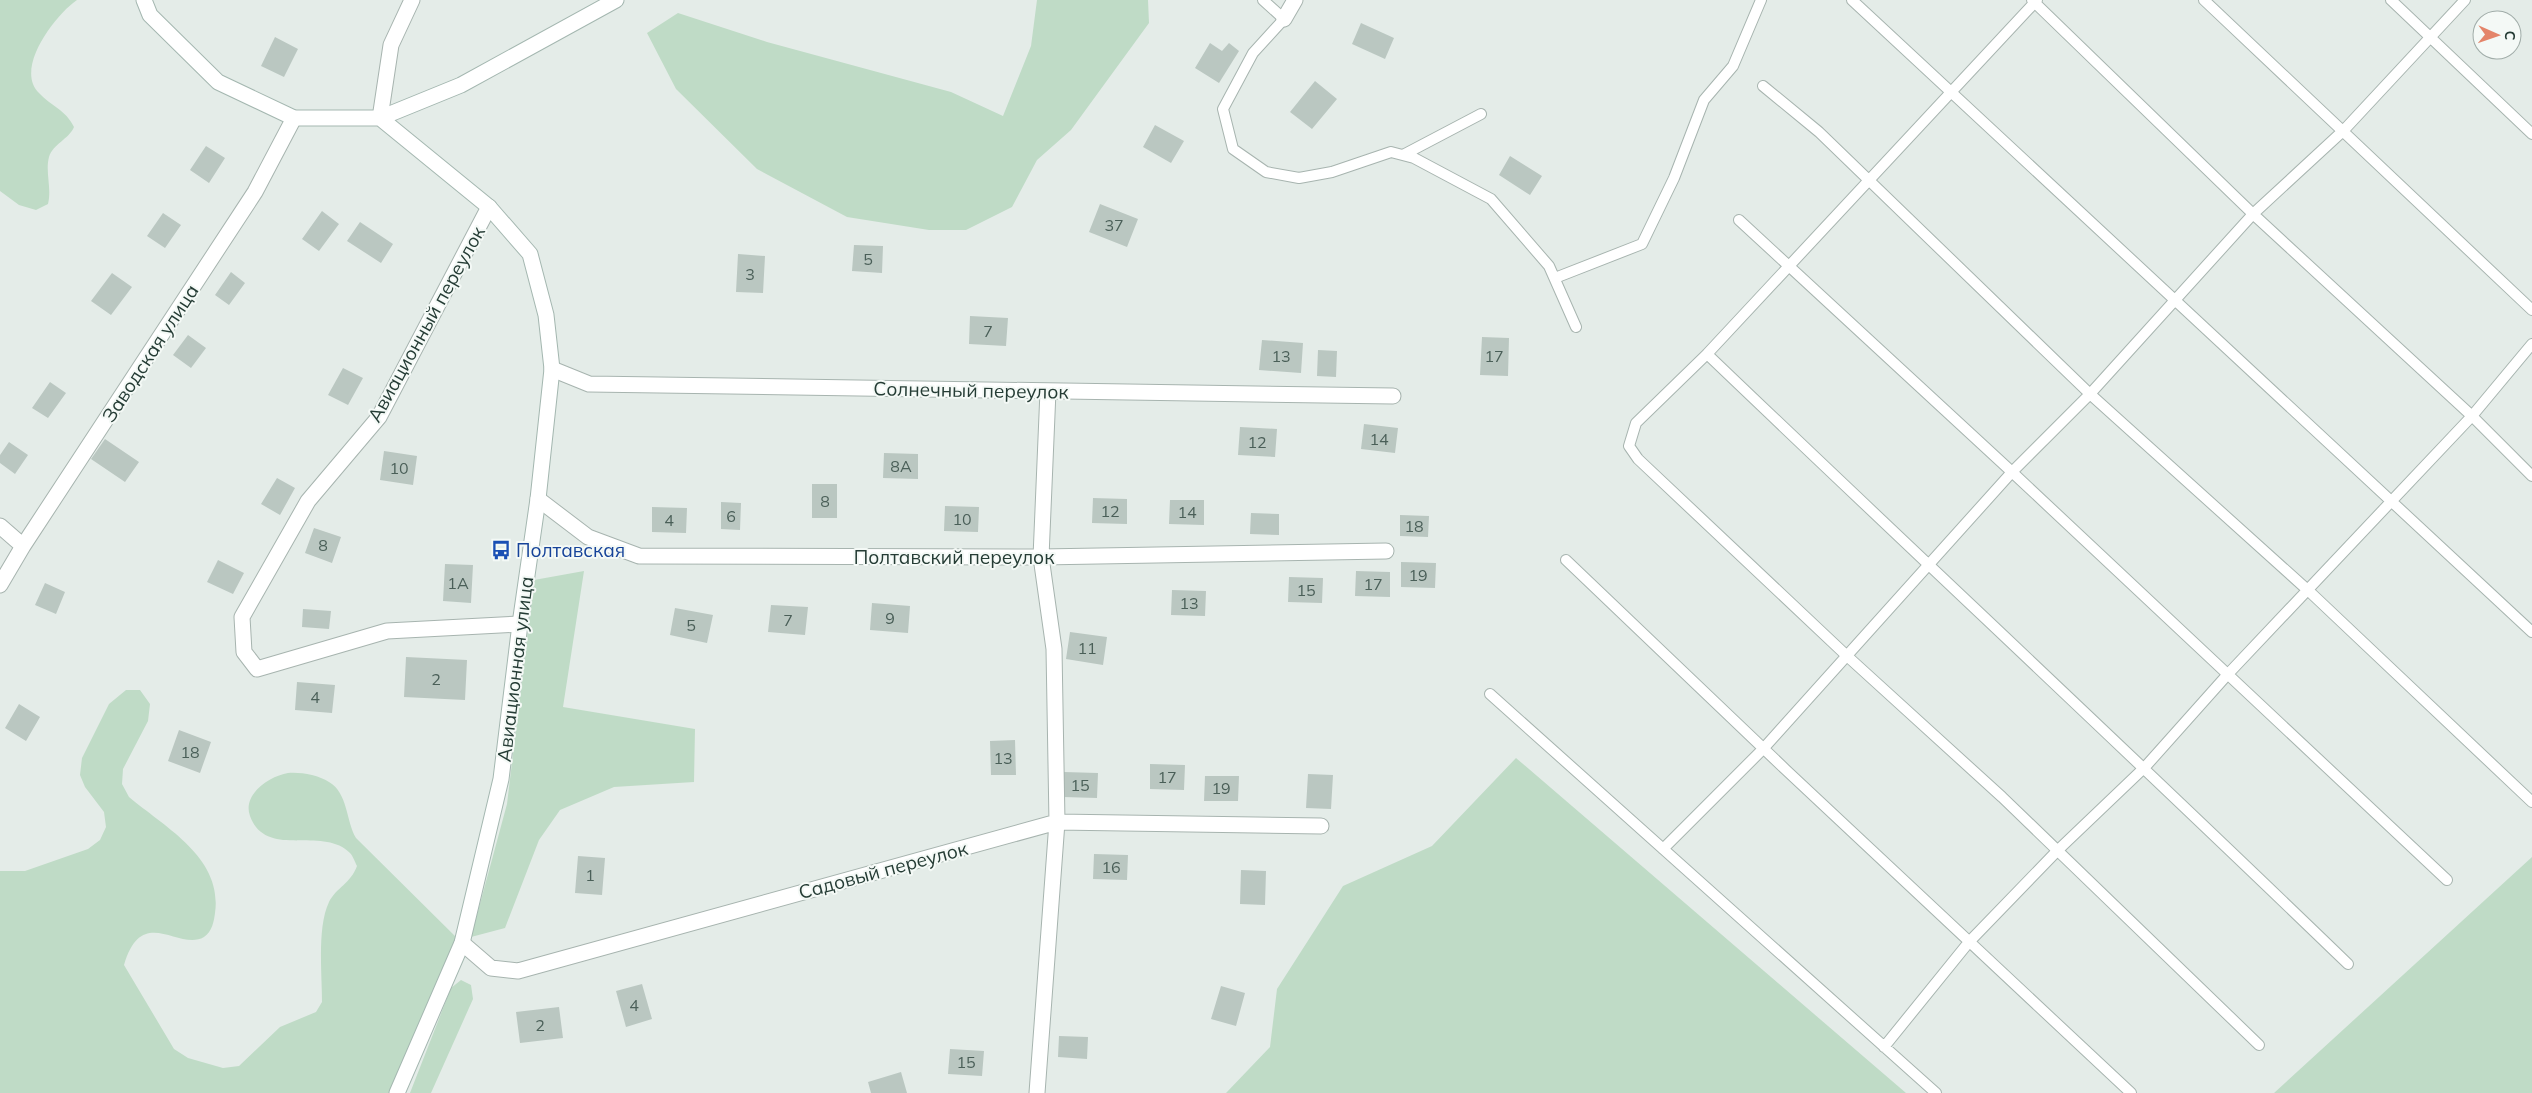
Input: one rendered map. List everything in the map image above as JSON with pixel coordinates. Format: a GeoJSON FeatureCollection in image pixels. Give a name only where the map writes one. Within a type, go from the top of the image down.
{"type":"FeatureCollection","features":[{"type":"Feature","properties":{"kind":"street"},"geometry":{"type":"LineString","coordinates":[[144,0],[150,15],[218,82],[294,118],[380,118],[461,85],[616,0]]}},
{"type":"Feature","properties":{"kind":"street"},"geometry":{"type":"LineString","coordinates":[[380,118],[391,45],[412,0]]}},
{"type":"Feature","properties":{"kind":"street"},"geometry":{"type":"LineString","coordinates":[[1284,19],[1296,0]]}},
{"type":"Feature","properties":{"kind":"street","name":"Заводская улица"},"geometry":{"type":"LineString","coordinates":[[0,585],[23,546],[255,192],[294,118]]}},
{"type":"Feature","properties":{"kind":"street","name":"Авиационная улица"},"geometry":{"type":"LineString","coordinates":[[380,118],[489,207],[530,254],[546,315],[552,369],[538,499],[501,779],[462,943],[397,1093]]}},
{"type":"Feature","properties":{"kind":"street","name":"Авиационный переулок"},"geometry":{"type":"LineString","coordinates":[[489,207],[379,417],[308,501],[242,617],[244,652],[257,669],[387,630],[520,624]]}},
{"type":"Feature","properties":{"kind":"street","name":"Солнечный переулок"},"geometry":{"type":"LineString","coordinates":[[552,369],[589,384],[1392,396]]}},
{"type":"Feature","properties":{"kind":"street"},"geometry":{"type":"LineString","coordinates":[[1037,1093],[1057,822],[1054,649],[1041,557],[1048,391]]}},
{"type":"Feature","properties":{"kind":"street","name":"Полтавский переулок"},"geometry":{"type":"LineString","coordinates":[[538,499],[588,537],[639,556],[1041,557],[1386,551]]}},
{"type":"Feature","properties":{"kind":"street"},"geometry":{"type":"LineString","coordinates":[[0,526],[23,546]]}},
{"type":"Feature","properties":{"kind":"street","name":"Садовый переулок"},"geometry":{"type":"LineString","coordinates":[[462,943],[491,968],[518,971],[1057,822],[1321,826]]}},
{"type":"Feature","properties":{"kind":"lane"},"geometry":{"type":"LineString","coordinates":[[1263,0],[1284,19],[1253,53],[1223,109],[1233,149],[1266,172],[1299,178],[1332,172],[1391,152],[1414,158],[1492,199],[1549,266],[1576,327]]}},
{"type":"Feature","properties":{"kind":"lane"},"geometry":{"type":"LineString","coordinates":[[1555,278],[1642,244],[1674,178],[1704,100],[1732,66],[1761,0]]}},
{"type":"Feature","properties":{"kind":"lane"},"geometry":{"type":"LineString","coordinates":[[1852,0],[2532,632]]}},
{"type":"Feature","properties":{"kind":"lane"},"geometry":{"type":"LineString","coordinates":[[2204,0],[2344,130],[2532,310]]}},
{"type":"Feature","properties":{"kind":"lane"},"geometry":{"type":"LineString","coordinates":[[2391,0],[2532,134]]}},
{"type":"Feature","properties":{"kind":"lane"},"geometry":{"type":"LineString","coordinates":[[1663,849],[1764,749],[2012,472],[2090,394],[2253,214],[2344,130],[2465,0]]}},
{"type":"Feature","properties":{"kind":"lane"},"geometry":{"type":"LineString","coordinates":[[2260,1045],[2002,797],[1846,656],[1638,459],[1629,446],[1636,423],[1707,354],[2035,1],[2253,214],[2472,416],[2532,476]]}},
{"type":"Feature","properties":{"kind":"lane"},"geometry":{"type":"LineString","coordinates":[[1764,86],[1819,132],[2090,394],[2306,589],[2532,802]]}},
{"type":"Feature","properties":{"kind":"lane"},"geometry":{"type":"LineString","coordinates":[[1403,156],[1481,114]]}},
{"type":"Feature","properties":{"kind":"lane"},"geometry":{"type":"LineString","coordinates":[[1739,220],[2012,472],[2447,880]]}},
{"type":"Feature","properties":{"kind":"lane"},"geometry":{"type":"LineString","coordinates":[[1884,1047],[1969,942],[2057,851],[2145,767],[2306,589],[2472,416],[2532,344]]}},
{"type":"Feature","properties":{"kind":"lane"},"geometry":{"type":"LineString","coordinates":[[1707,354],[1928,566],[2145,767],[2348,964]]}},
{"type":"Feature","properties":{"kind":"lane"},"geometry":{"type":"LineString","coordinates":[[1566,560],[1764,749],[2131,1093]]}},
{"type":"Feature","properties":{"kind":"lane"},"geometry":{"type":"LineString","coordinates":[[1490,694],[1936,1093]]}},
{"type":"Feature","properties":{"kind":"green space"},"geometry":{"type":"Polygon","coordinates":[[[0,0],[77,0],[58,17],[40,43],[31,70],[33,83],[39,93],[63,112],[74,127],[69,135],[51,152],[48,163],[48,204],[36,210],[19,205],[0,191],[0,0]]]}},
{"type":"Feature","properties":{"kind":"green space"},"geometry":{"type":"Polygon","coordinates":[[[1037,0],[1148,0],[1149,23],[1071,130],[1037,160],[1012,207],[966,230],[929,230],[847,217],[757,169],[676,89],[647,33],[678,13],[767,42],[951,92],[1003,116],[1031,46],[1037,0]]]}},
{"type":"Feature","properties":{"kind":"green space"},"geometry":{"type":"Polygon","coordinates":[[[584,571],[563,707],[695,729],[694,782],[614,787],[560,810],[539,840],[505,928],[471,937],[507,804],[534,580],[584,571]]]}},
{"type":"Feature","properties":{"kind":"green space"},"geometry":{"type":"Polygon","coordinates":[[[126,690],[140,690],[150,704],[148,721],[123,769],[122,784],[129,797],[175,833],[201,860],[210,876],[215,893],[214,919],[207,935],[194,940],[161,933],[151,933],[141,937],[132,947],[124,965],[174,1049],[188,1058],[223,1068],[239,1066],[280,1027],[316,1012],[322,1002],[321,951],[325,912],[332,897],[351,877],[357,866],[350,853],[339,845],[325,842],[282,840],[269,836],[258,829],[250,816],[249,808],[250,800],[259,787],[273,778],[288,773],[309,775],[325,780],[335,787],[343,800],[356,838],[462,943],[398,1093],[0,1093],[0,871],[25,871],[88,849],[100,840],[106,827],[104,812],[85,787],[80,775],[82,758],[109,704],[126,690]]]}},
{"type":"Feature","properties":{"kind":"green space"},"geometry":{"type":"Polygon","coordinates":[[[1516,758],[1906,1093],[1226,1093],[1270,1047],[1277,989],[1343,886],[1432,846],[1516,758]]]}},
{"type":"Feature","properties":{"kind":"green space"},"geometry":{"type":"Polygon","coordinates":[[[2532,857],[2532,1093],[2274,1093],[2532,857]]]}},
{"type":"Feature","properties":{"kind":"green space"},"geometry":{"type":"Polygon","coordinates":[[[461,980],[471,985],[473,999],[431,1093],[410,1093],[451,988],[461,980]]]}},
{"type":"Feature","properties":{"kind":"building"},"geometry":{"type":"Polygon","coordinates":[[[1361,23],[1394,38],[1385,59],[1352,44],[1361,23]]]}},
{"type":"Feature","properties":{"kind":"building"},"geometry":{"type":"Polygon","coordinates":[[[275,37],[298,49],[284,77],[261,66],[275,37]]]}},
{"type":"Feature","properties":{"kind":"building"},"geometry":{"type":"Polygon","coordinates":[[[1210,43],[1222,51],[1229,43],[1239,51],[1219,83],[1195,68],[1210,43]]]}},
{"type":"Feature","properties":{"kind":"building"},"geometry":{"type":"Polygon","coordinates":[[[1315,81],[1337,99],[1312,129],[1290,112],[1315,81]]]}},
{"type":"Feature","properties":{"kind":"building"},"geometry":{"type":"Polygon","coordinates":[[[1155,125],[1184,141],[1171,163],[1143,147],[1155,125]]]}},
{"type":"Feature","properties":{"kind":"building"},"geometry":{"type":"Polygon","coordinates":[[[206,146],[225,158],[209,183],[190,170],[206,146]]]}},
{"type":"Feature","properties":{"kind":"building"},"geometry":{"type":"Polygon","coordinates":[[[1510,156],[1542,176],[1530,195],[1499,175],[1510,156]]]}},
{"type":"Feature","properties":{"kind":"building"},"geometry":{"type":"Polygon","coordinates":[[[1100,204],[1138,219],[1127,247],[1089,232],[1100,204]]]}},
{"type":"Feature","properties":{"kind":"building"},"geometry":{"type":"Polygon","coordinates":[[[322,211],[339,224],[319,251],[302,239],[322,211]]]}},
{"type":"Feature","properties":{"kind":"building"},"geometry":{"type":"Polygon","coordinates":[[[163,213],[181,225],[165,248],[147,236],[163,213]]]}},
{"type":"Feature","properties":{"kind":"building"},"geometry":{"type":"Polygon","coordinates":[[[360,222],[393,244],[381,263],[347,241],[360,222]]]}},
{"type":"Feature","properties":{"kind":"building"},"geometry":{"type":"Polygon","coordinates":[[[854,245],[883,246],[882,273],[852,271],[854,245]]]}},
{"type":"Feature","properties":{"kind":"building"},"geometry":{"type":"Polygon","coordinates":[[[738,254],[765,256],[763,293],[736,292],[738,254]]]}},
{"type":"Feature","properties":{"kind":"building"},"geometry":{"type":"Polygon","coordinates":[[[231,272],[245,283],[229,305],[215,295],[231,272]]]}},
{"type":"Feature","properties":{"kind":"building"},"geometry":{"type":"Polygon","coordinates":[[[112,273],[132,287],[111,315],[91,301],[112,273]]]}},
{"type":"Feature","properties":{"kind":"building"},"geometry":{"type":"Polygon","coordinates":[[[970,316],[1008,318],[1006,346],[969,344],[970,316]]]}},
{"type":"Feature","properties":{"kind":"building"},"geometry":{"type":"Polygon","coordinates":[[[188,335],[206,348],[191,368],[173,355],[188,335]]]}},
{"type":"Feature","properties":{"kind":"building"},"geometry":{"type":"Polygon","coordinates":[[[1482,337],[1509,338],[1508,376],[1480,375],[1482,337]]]}},
{"type":"Feature","properties":{"kind":"building"},"geometry":{"type":"Polygon","coordinates":[[[1262,340],[1303,343],[1301,373],[1259,370],[1262,340]]]}},
{"type":"Feature","properties":{"kind":"building"},"geometry":{"type":"Polygon","coordinates":[[[1318,350],[1337,351],[1336,377],[1317,376],[1318,350]]]}},
{"type":"Feature","properties":{"kind":"building"},"geometry":{"type":"Polygon","coordinates":[[[343,368],[363,378],[348,405],[328,395],[343,368]]]}},
{"type":"Feature","properties":{"kind":"building"},"geometry":{"type":"Polygon","coordinates":[[[50,382],[66,393],[48,418],[32,408],[50,382]]]}},
{"type":"Feature","properties":{"kind":"building"},"geometry":{"type":"Polygon","coordinates":[[[1364,424],[1398,428],[1395,453],[1361,449],[1364,424]]]}},
{"type":"Feature","properties":{"kind":"building"},"geometry":{"type":"Polygon","coordinates":[[[1240,427],[1277,429],[1275,457],[1238,455],[1240,427]]]}},
{"type":"Feature","properties":{"kind":"building"},"geometry":{"type":"Polygon","coordinates":[[[105,439],[139,462],[125,482],[91,459],[105,439]]]}},
{"type":"Feature","properties":{"kind":"building"},"geometry":{"type":"Polygon","coordinates":[[[9,442],[28,455],[15,474],[0,463],[0,455],[9,442]]]}},
{"type":"Feature","properties":{"kind":"building"},"geometry":{"type":"Polygon","coordinates":[[[384,451],[417,456],[413,485],[380,480],[384,451]]]}},
{"type":"Feature","properties":{"kind":"building"},"geometry":{"type":"Polygon","coordinates":[[[884,453],[918,454],[918,479],[883,478],[884,453]]]}},
{"type":"Feature","properties":{"kind":"building"},"geometry":{"type":"Polygon","coordinates":[[[277,478],[295,488],[280,515],[261,504],[277,478]]]}},
{"type":"Feature","properties":{"kind":"building"},"geometry":{"type":"Polygon","coordinates":[[[812,484],[837,484],[837,518],[812,518],[812,484]]]}},
{"type":"Feature","properties":{"kind":"building"},"geometry":{"type":"Polygon","coordinates":[[[1093,498],[1127,499],[1127,524],[1092,523],[1093,498]]]}},
{"type":"Feature","properties":{"kind":"building"},"geometry":{"type":"Polygon","coordinates":[[[1170,500],[1204,500],[1204,525],[1169,524],[1170,500]]]}},
{"type":"Feature","properties":{"kind":"building"},"geometry":{"type":"Polygon","coordinates":[[[721,502],[741,503],[740,530],[721,529],[721,502]]]}},
{"type":"Feature","properties":{"kind":"building"},"geometry":{"type":"Polygon","coordinates":[[[945,506],[979,507],[978,532],[944,531],[945,506]]]}},
{"type":"Feature","properties":{"kind":"building"},"geometry":{"type":"Polygon","coordinates":[[[652,507],[687,508],[686,533],[652,532],[652,507]]]}},
{"type":"Feature","properties":{"kind":"building"},"geometry":{"type":"Polygon","coordinates":[[[1251,513],[1279,514],[1279,535],[1250,534],[1251,513]]]}},
{"type":"Feature","properties":{"kind":"building"},"geometry":{"type":"Polygon","coordinates":[[[1400,515],[1429,516],[1428,537],[1400,536],[1400,515]]]}},
{"type":"Feature","properties":{"kind":"building"},"geometry":{"type":"Polygon","coordinates":[[[314,528],[341,537],[332,563],[305,553],[314,528]]]}},
{"type":"Feature","properties":{"kind":"building"},"geometry":{"type":"Polygon","coordinates":[[[218,560],[244,573],[233,594],[207,582],[218,560]]]}},
{"type":"Feature","properties":{"kind":"building"},"geometry":{"type":"Polygon","coordinates":[[[1401,562],[1436,563],[1435,588],[1401,587],[1401,562]]]}},
{"type":"Feature","properties":{"kind":"building"},"geometry":{"type":"Polygon","coordinates":[[[445,564],[473,565],[471,603],[443,601],[445,564]]]}},
{"type":"Feature","properties":{"kind":"building"},"geometry":{"type":"Polygon","coordinates":[[[1356,571],[1390,572],[1390,597],[1355,596],[1356,571]]]}},
{"type":"Feature","properties":{"kind":"building"},"geometry":{"type":"Polygon","coordinates":[[[1289,577],[1323,578],[1322,603],[1288,602],[1289,577]]]}},
{"type":"Feature","properties":{"kind":"building"},"geometry":{"type":"Polygon","coordinates":[[[45,583],[65,592],[56,614],[35,605],[45,583]]]}},
{"type":"Feature","properties":{"kind":"building"},"geometry":{"type":"Polygon","coordinates":[[[1172,590],[1206,591],[1205,616],[1171,615],[1172,590]]]}},
{"type":"Feature","properties":{"kind":"building"},"geometry":{"type":"Polygon","coordinates":[[[872,603],[910,606],[908,633],[870,630],[872,603]]]}},
{"type":"Feature","properties":{"kind":"building"},"geometry":{"type":"Polygon","coordinates":[[[771,605],[808,607],[805,635],[768,632],[771,605]]]}},
{"type":"Feature","properties":{"kind":"building"},"geometry":{"type":"Polygon","coordinates":[[[675,608],[713,615],[707,643],[670,635],[675,608]]]}},
{"type":"Feature","properties":{"kind":"building"},"geometry":{"type":"Polygon","coordinates":[[[303,609],[331,611],[329,629],[302,627],[303,609]]]}},
{"type":"Feature","properties":{"kind":"building"},"geometry":{"type":"Polygon","coordinates":[[[1070,632],[1107,637],[1103,665],[1066,659],[1070,632]]]}},
{"type":"Feature","properties":{"kind":"building"},"geometry":{"type":"Polygon","coordinates":[[[406,657],[467,660],[465,700],[404,697],[406,657]]]}},
{"type":"Feature","properties":{"kind":"building"},"geometry":{"type":"Polygon","coordinates":[[[297,682],[335,685],[332,713],[295,710],[297,682]]]}},
{"type":"Feature","properties":{"kind":"building"},"geometry":{"type":"Polygon","coordinates":[[[19,704],[40,717],[26,741],[5,728],[19,704]]]}},
{"type":"Feature","properties":{"kind":"building"},"geometry":{"type":"Polygon","coordinates":[[[179,730],[211,742],[200,773],[168,761],[179,730]]]}},
{"type":"Feature","properties":{"kind":"building"},"geometry":{"type":"Polygon","coordinates":[[[1015,740],[1016,775],[991,775],[990,741],[1015,740]]]}},
{"type":"Feature","properties":{"kind":"building"},"geometry":{"type":"Polygon","coordinates":[[[1150,764],[1185,765],[1184,790],[1150,789],[1150,764]]]}},
{"type":"Feature","properties":{"kind":"building"},"geometry":{"type":"Polygon","coordinates":[[[1064,772],[1098,773],[1097,798],[1063,797],[1064,772]]]}},
{"type":"Feature","properties":{"kind":"building"},"geometry":{"type":"Polygon","coordinates":[[[1308,774],[1333,775],[1331,809],[1306,808],[1308,774]]]}},
{"type":"Feature","properties":{"kind":"building"},"geometry":{"type":"Polygon","coordinates":[[[1205,776],[1239,776],[1238,801],[1204,801],[1205,776]]]}},
{"type":"Feature","properties":{"kind":"building"},"geometry":{"type":"Polygon","coordinates":[[[1094,854],[1128,855],[1127,880],[1093,879],[1094,854]]]}},
{"type":"Feature","properties":{"kind":"building"},"geometry":{"type":"Polygon","coordinates":[[[578,856],[605,858],[602,895],[575,893],[578,856]]]}},
{"type":"Feature","properties":{"kind":"building"},"geometry":{"type":"Polygon","coordinates":[[[1241,870],[1266,871],[1265,905],[1240,904],[1241,870]]]}},
{"type":"Feature","properties":{"kind":"building"},"geometry":{"type":"Polygon","coordinates":[[[642,984],[652,1019],[626,1027],[616,991],[642,984]]]}},
{"type":"Feature","properties":{"kind":"building"},"geometry":{"type":"Polygon","coordinates":[[[1221,986],[1245,993],[1236,1026],[1211,1019],[1221,986]]]}},
{"type":"Feature","properties":{"kind":"building"},"geometry":{"type":"Polygon","coordinates":[[[559,1007],[563,1038],[520,1043],[516,1012],[559,1007]]]}},
{"type":"Feature","properties":{"kind":"building"},"geometry":{"type":"Polygon","coordinates":[[[1059,1036],[1088,1037],[1087,1059],[1058,1057],[1059,1036]]]}},
{"type":"Feature","properties":{"kind":"building"},"geometry":{"type":"Polygon","coordinates":[[[950,1049],[984,1051],[982,1076],[948,1074],[950,1049]]]}},
{"type":"Feature","properties":{"kind":"building"},"geometry":{"type":"Polygon","coordinates":[[[901,1072],[907,1093],[871,1093],[868,1082],[901,1072]]]}},
{"type":"Feature","properties":{"kind":"place","name":"Полтавская"},"geometry":{"type":"Point","coordinates":[501,550]}}]}
